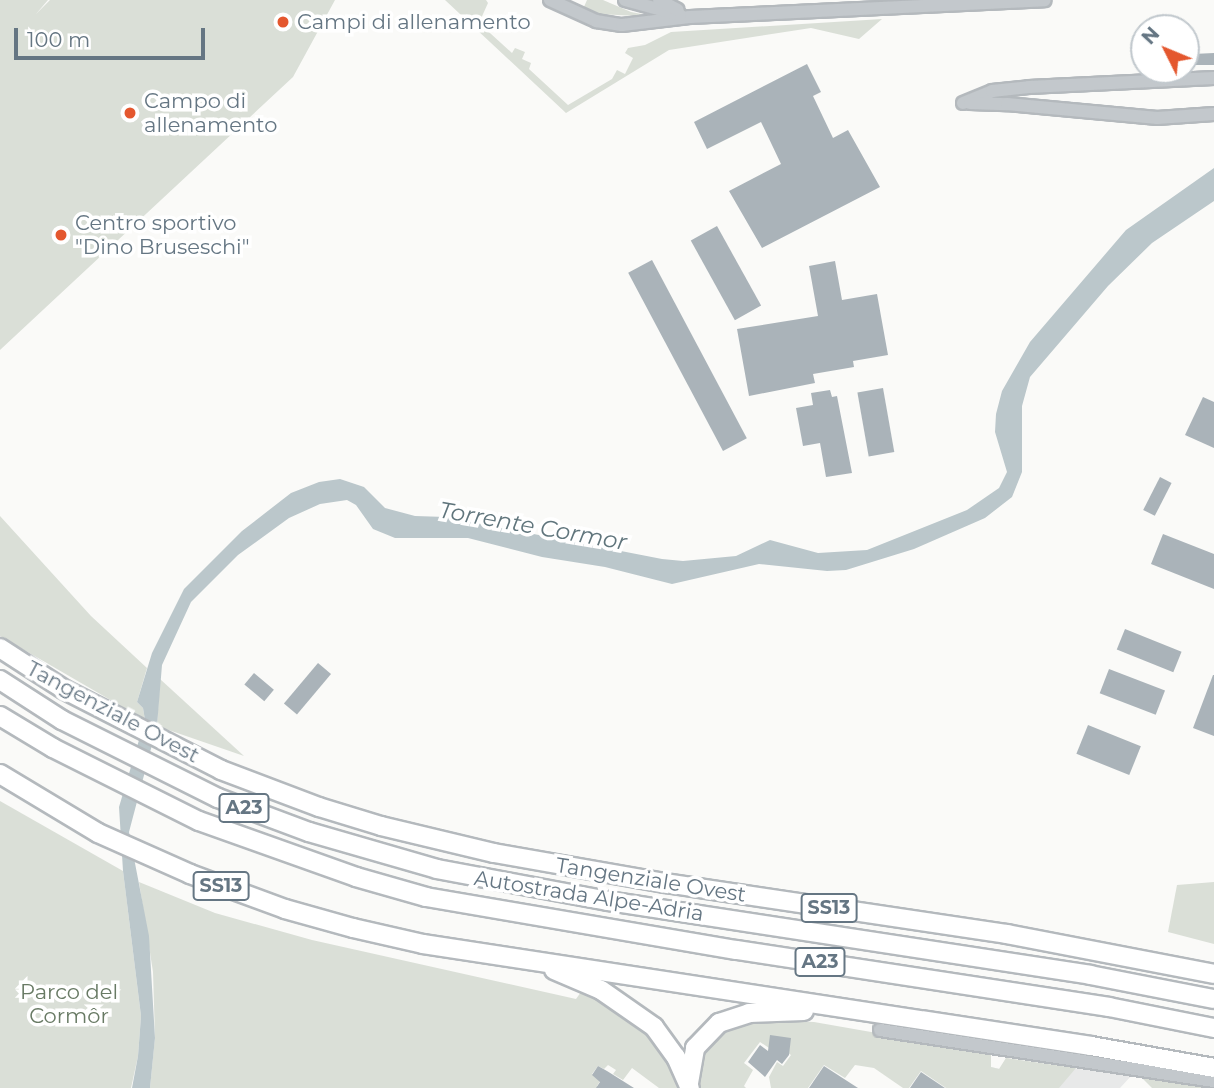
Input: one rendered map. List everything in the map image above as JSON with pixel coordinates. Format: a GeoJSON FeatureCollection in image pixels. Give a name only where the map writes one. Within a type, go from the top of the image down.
{"type":"FeatureCollection","features":[{"type":"Feature","properties":{"kind":"highway","name":"Tangenziale Ovest"},"geometry":{"type":"LineString","coordinates":[[0,648],[65,690],[221,770],[319,807],[443,842],[664,884],[1007,934],[1214,974]]}},
{"type":"Feature","properties":{"kind":"highway","name":"Autostrada Alpe-Adria"},"geometry":{"type":"LineString","coordinates":[[0,680],[62,720],[218,798],[309,832],[437,869],[608,901],[1090,975],[1214,999]]}},
{"type":"Feature","properties":{"kind":"highway","name":"Autostrada Alpe-Adria"},"geometry":{"type":"LineString","coordinates":[[0,716],[53,748],[198,821],[356,877],[426,897],[737,950],[1109,1007],[1214,1028]]}},
{"type":"Feature","properties":{"kind":"highway","name":"SS13"},"geometry":{"type":"LineString","coordinates":[[0,774],[98,833],[190,874],[285,909],[423,944],[1091,1046],[1214,1068]]}},
{"type":"Feature","properties":{"kind":"highway"},"geometry":{"type":"LineString","coordinates":[[532,959],[601,990],[654,1027],[676,1057],[690,1085]]}},
{"type":"Feature","properties":{"kind":"highway"},"geometry":{"type":"LineString","coordinates":[[690,1085],[695,1048],[719,1023],[749,1013],[835,1008]]}},
{"type":"Feature","properties":{"kind":"street"},"geometry":{"type":"LineString","coordinates":[[550,0],[578,6],[596,21],[622,25],[690,17],[935,3],[1045,0]]}},
{"type":"Feature","properties":{"kind":"street"},"geometry":{"type":"LineString","coordinates":[[625,0],[648,9],[690,17]]}},
{"type":"Feature","properties":{"kind":"street"},"geometry":{"type":"LineString","coordinates":[[659,0],[690,17]]}},
{"type":"Feature","properties":{"kind":"street"},"geometry":{"type":"LineString","coordinates":[[853,9],[865,0]]}},
{"type":"Feature","properties":{"kind":"street"},"geometry":{"type":"LineString","coordinates":[[1214,78],[1029,86],[992,92],[963,103],[1007,104],[1157,118],[1214,114]]}},
{"type":"Feature","properties":{"kind":"street"},"geometry":{"type":"LineString","coordinates":[[880,1030],[1214,1081]]}},
{"type":"Feature","properties":{"kind":"shaded area"},"geometry":{"type":"Polygon","coordinates":[[[1214,168],[1214,201],[1152,243],[1108,286],[1030,377],[1022,406],[1022,472],[1012,497],[985,518],[914,549],[846,570],[827,571],[759,564],[672,584],[605,567],[542,557],[468,538],[395,538],[373,529],[356,505],[347,500],[320,504],[289,518],[238,555],[191,602],[162,665],[157,726],[129,832],[149,936],[155,1038],[150,1088],[132,1088],[141,1016],[123,871],[119,807],[145,720],[143,708],[137,702],[152,653],[184,589],[242,531],[291,493],[319,482],[340,479],[364,487],[385,508],[415,516],[446,517],[662,559],[683,561],[736,556],[770,540],[818,553],[867,550],[967,510],[999,488],[1007,472],[995,432],[996,414],[1002,391],[1030,342],[1126,230],[1214,168]]]}},
{"type":"Feature","properties":{"kind":"shaded area"},"geometry":{"type":"Polygon","coordinates":[[[1006,1058],[1132,1075],[1120,1088],[977,1088],[991,1067],[1000,1069],[1006,1058]]]}},
{"type":"Feature","properties":{"kind":"green space","name":"Centro sportivo \"Dino Bruseschi\""},"geometry":{"type":"Polygon","coordinates":[[[0,0],[48,0],[36,14],[50,0],[335,0],[293,77],[0,350],[0,0]]]}},
{"type":"Feature","properties":{"kind":"green space"},"geometry":{"type":"Polygon","coordinates":[[[445,0],[486,0],[488,3],[479,23],[512,53],[515,48],[525,52],[522,59],[531,63],[529,69],[568,105],[612,79],[617,70],[625,74],[633,58],[625,53],[628,48],[645,45],[671,32],[882,19],[859,39],[811,28],[669,50],[566,113],[445,0]]]}},
{"type":"Feature","properties":{"kind":"green space"},"geometry":{"type":"Polygon","coordinates":[[[587,0],[603,0],[631,12],[657,17],[598,14],[583,9],[587,0]]]}},
{"type":"Feature","properties":{"kind":"green space"},"geometry":{"type":"Polygon","coordinates":[[[0,516],[91,616],[147,668],[137,702],[143,708],[145,720],[0,636],[0,516]]]}},
{"type":"Feature","properties":{"kind":"green space"},"geometry":{"type":"Polygon","coordinates":[[[160,679],[244,756],[157,726],[160,679]]]}},
{"type":"Feature","properties":{"kind":"green space","name":"Parco del Cormôr"},"geometry":{"type":"Polygon","coordinates":[[[0,801],[123,871],[141,1016],[138,1056],[131,1088],[0,1088],[0,801]]]}},
{"type":"Feature","properties":{"kind":"green space"},"geometry":{"type":"Polygon","coordinates":[[[139,882],[215,913],[312,940],[576,999],[581,992],[599,997],[652,1033],[670,1057],[683,1088],[659,1088],[632,1068],[623,1080],[613,1074],[616,1070],[608,1065],[604,1069],[598,1066],[592,1074],[600,1081],[597,1086],[599,1088],[150,1088],[155,1037],[153,972],[139,882]]]}},
{"type":"Feature","properties":{"kind":"green space"},"geometry":{"type":"Polygon","coordinates":[[[1214,882],[1214,944],[1168,932],[1177,885],[1214,882]]]}},
{"type":"Feature","properties":{"kind":"green space"},"geometry":{"type":"Polygon","coordinates":[[[761,1020],[814,1022],[991,1053],[991,1067],[999,1069],[1006,1058],[1076,1068],[1059,1088],[946,1088],[921,1071],[909,1088],[903,1088],[874,1068],[855,1065],[845,1078],[824,1065],[808,1088],[771,1088],[769,1077],[777,1062],[783,1066],[791,1055],[779,1046],[775,1052],[760,1042],[744,1063],[753,1070],[744,1086],[746,1088],[699,1088],[702,1050],[723,1027],[761,1020]]]}},
{"type":"Feature","properties":{"kind":"green space"},"geometry":{"type":"Polygon","coordinates":[[[1139,1075],[1214,1086],[1214,1088],[1152,1088],[1139,1075]]]}},
{"type":"Feature","properties":{"kind":"building"},"geometry":{"type":"Polygon","coordinates":[[[1214,53],[1214,65],[1200,65],[1200,54],[1214,53]]]}},
{"type":"Feature","properties":{"kind":"building"},"geometry":{"type":"Polygon","coordinates":[[[807,64],[821,92],[813,96],[833,138],[848,130],[880,187],[762,248],[729,191],[781,164],[761,122],[707,149],[694,122],[807,64]]]}},
{"type":"Feature","properties":{"kind":"building"},"geometry":{"type":"Polygon","coordinates":[[[717,226],[761,306],[735,320],[691,241],[717,226]]]}},
{"type":"Feature","properties":{"kind":"building"},"geometry":{"type":"Polygon","coordinates":[[[652,260],[747,438],[723,451],[628,273],[652,260]]]}},
{"type":"Feature","properties":{"kind":"building"},"geometry":{"type":"Polygon","coordinates":[[[835,261],[842,300],[877,294],[888,355],[853,361],[854,367],[813,374],[815,383],[749,396],[737,329],[818,316],[809,266],[835,261]]]}},
{"type":"Feature","properties":{"kind":"building"},"geometry":{"type":"Polygon","coordinates":[[[883,388],[894,452],[869,457],[857,393],[883,388]]]}},
{"type":"Feature","properties":{"kind":"building"},"geometry":{"type":"Polygon","coordinates":[[[830,390],[832,397],[837,396],[852,473],[826,477],[820,443],[803,446],[796,408],[813,405],[811,393],[830,390]]]}},
{"type":"Feature","properties":{"kind":"building"},"geometry":{"type":"Polygon","coordinates":[[[1203,397],[1214,402],[1214,448],[1185,435],[1203,397]]]}},
{"type":"Feature","properties":{"kind":"building"},"geometry":{"type":"Polygon","coordinates":[[[1160,477],[1172,483],[1155,516],[1143,510],[1160,477]]]}},
{"type":"Feature","properties":{"kind":"building"},"geometry":{"type":"Polygon","coordinates":[[[1163,534],[1214,554],[1214,589],[1151,564],[1163,534]]]}},
{"type":"Feature","properties":{"kind":"building"},"geometry":{"type":"Polygon","coordinates":[[[1125,629],[1182,652],[1173,672],[1117,649],[1125,629]]]}},
{"type":"Feature","properties":{"kind":"building"},"geometry":{"type":"Polygon","coordinates":[[[318,663],[331,674],[297,715],[284,704],[318,663]]]}},
{"type":"Feature","properties":{"kind":"building"},"geometry":{"type":"Polygon","coordinates":[[[1109,669],[1165,691],[1156,715],[1100,693],[1109,669]]]}},
{"type":"Feature","properties":{"kind":"building"},"geometry":{"type":"Polygon","coordinates":[[[254,673],[274,690],[264,701],[244,684],[254,673]]]}},
{"type":"Feature","properties":{"kind":"building"},"geometry":{"type":"Polygon","coordinates":[[[1214,675],[1214,736],[1193,728],[1214,675]]]}},
{"type":"Feature","properties":{"kind":"building"},"geometry":{"type":"Polygon","coordinates":[[[1088,725],[1141,746],[1129,775],[1076,754],[1088,725]]]}},
{"type":"Feature","properties":{"kind":"building"},"geometry":{"type":"Polygon","coordinates":[[[770,1035],[791,1038],[789,1055],[782,1064],[777,1060],[765,1077],[748,1062],[760,1045],[768,1051],[770,1035]]]}},
{"type":"Feature","properties":{"kind":"building"},"geometry":{"type":"Polygon","coordinates":[[[598,1066],[634,1088],[596,1088],[600,1082],[592,1075],[598,1066]]]}},
{"type":"Feature","properties":{"kind":"building"},"geometry":{"type":"Polygon","coordinates":[[[824,1066],[858,1088],[809,1088],[824,1066]]]}},
{"type":"Feature","properties":{"kind":"building"},"geometry":{"type":"Polygon","coordinates":[[[921,1072],[945,1088],[910,1088],[921,1072]]]}},
{"type":"Feature","properties":{"kind":"place","name":"Campi di allenamento"},"geometry":{"type":"Point","coordinates":[283,22]}},
{"type":"Feature","properties":{"kind":"place","name":"Campo di allenamento"},"geometry":{"type":"Point","coordinates":[130,113]}},
{"type":"Feature","properties":{"kind":"place","name":"Centro sportivo \"Dino Bruseschi\""},"geometry":{"type":"Point","coordinates":[61,235]}},
{"type":"Feature","properties":{"kind":"water label","name":"Torrente Cormor"},"geometry":{"type":"Point","coordinates":[533,526]}}]}
